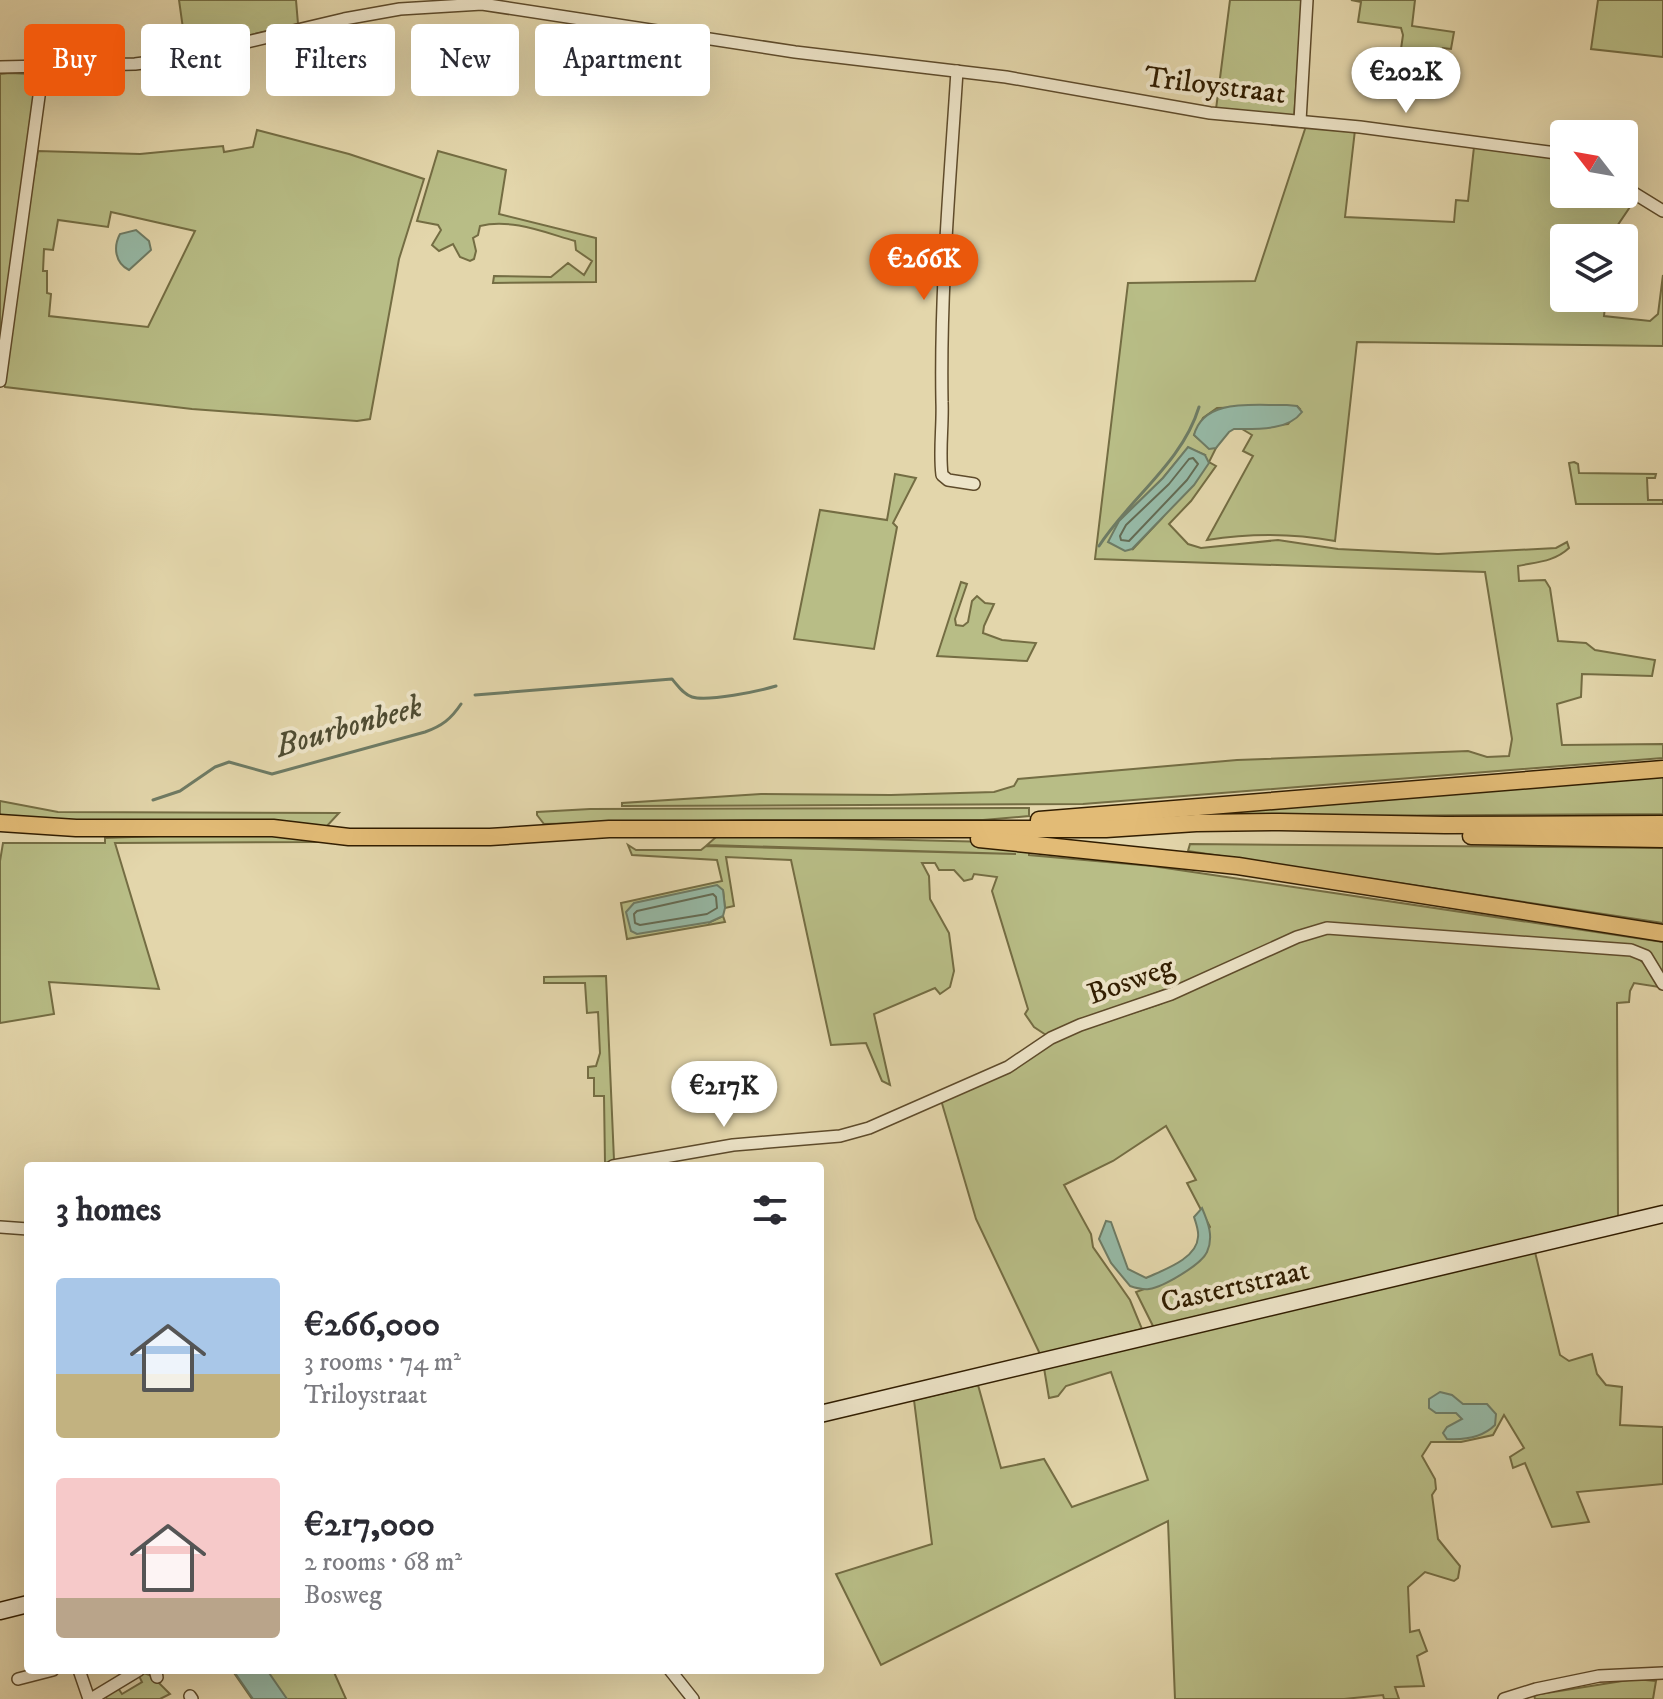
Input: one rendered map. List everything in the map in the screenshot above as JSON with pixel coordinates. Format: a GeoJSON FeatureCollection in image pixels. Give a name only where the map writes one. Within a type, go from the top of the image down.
{"type":"FeatureCollection","features":[{"type":"Feature","properties":{"kind":"main road"},"geometry":{"type":"LineString","coordinates":[[918,829],[944,823],[1030,820],[1663,769]]}},
{"type":"Feature","properties":{"kind":"main road"},"geometry":{"type":"LineString","coordinates":[[0,823],[76,828],[273,828],[330,836],[378,837],[516,837],[609,829],[1106,829],[1266,822],[1663,824]]}},
{"type":"Feature","properties":{"kind":"main road"},"geometry":{"type":"LineString","coordinates":[[0,833],[76,828]]}},
{"type":"Feature","properties":{"kind":"main road"},"geometry":{"type":"LineString","coordinates":[[918,829],[951,838],[988,839],[1238,866],[1663,933]]}},
{"type":"Feature","properties":{"kind":"main road"},"geometry":{"type":"LineString","coordinates":[[1106,829],[1124,832],[1663,839]]}},
{"type":"Feature","properties":{"kind":"main road","name":"Castertstraat"},"geometry":{"type":"LineString","coordinates":[[824,1413],[1663,1214]]}},
{"type":"Feature","properties":{"kind":"main road"},"geometry":{"type":"LineString","coordinates":[[0,1611],[24,1605]]}},
{"type":"Feature","properties":{"kind":"street"},"geometry":{"type":"LineString","coordinates":[[1300,121],[1307,0]]}},
{"type":"Feature","properties":{"kind":"street","name":"Triloystraat"},"geometry":{"type":"LineString","coordinates":[[125,64],[175,59],[400,9],[482,4],[795,52],[1006,77],[1210,113],[1360,127],[1550,152]]}},
{"type":"Feature","properties":{"kind":"street","name":"Triloystraat"},"geometry":{"type":"LineString","coordinates":[[0,67],[24,67]]}},
{"type":"Feature","properties":{"kind":"street"},"geometry":{"type":"LineString","coordinates":[[957,71],[941,315],[941,464],[942,475],[948,480],[974,484]]}},
{"type":"Feature","properties":{"kind":"street"},"geometry":{"type":"LineString","coordinates":[[0,381],[39,96]]}},
{"type":"Feature","properties":{"kind":"street"},"geometry":{"type":"LineString","coordinates":[[1638,196],[1663,211]]}},
{"type":"Feature","properties":{"kind":"street","name":"Bosweg"},"geometry":{"type":"LineString","coordinates":[[637,1162],[763,1141],[840,1136],[869,1128],[1008,1067],[1071,1028],[1171,994],[1297,937],[1327,928],[1631,950],[1646,956],[1663,984]]}},
{"type":"Feature","properties":{"kind":"street"},"geometry":{"type":"LineString","coordinates":[[0,1227],[24,1229]]}},
{"type":"Feature","properties":{"kind":"street"},"geometry":{"type":"LineString","coordinates":[[1504,1699],[1599,1676],[1663,1673]]}},
{"type":"Feature","properties":{"kind":"street"},"geometry":{"type":"LineString","coordinates":[[18,1679],[37,1674]]}},
{"type":"Feature","properties":{"kind":"street"},"geometry":{"type":"LineString","coordinates":[[81,1674],[90,1699],[132,1674]]}},
{"type":"Feature","properties":{"kind":"street"},"geometry":{"type":"LineString","coordinates":[[673,1674],[693,1699]]}},
{"type":"Feature","properties":{"kind":"green space"},"geometry":{"type":"Polygon","coordinates":[[[179,0],[296,0],[298,24],[266,24],[266,31],[250,35],[250,24],[182,24],[179,0]]]}},
{"type":"Feature","properties":{"kind":"green space"},"geometry":{"type":"Polygon","coordinates":[[[1230,0],[1302,0],[1294,118],[1216,109],[1230,0]]]}},
{"type":"Feature","properties":{"kind":"green space"},"geometry":{"type":"Polygon","coordinates":[[[1351,0],[1415,0],[1412,26],[1454,32],[1451,49],[1443,48],[1440,68],[1433,67],[1434,58],[1426,56],[1424,76],[1416,75],[1417,66],[1399,63],[1401,28],[1358,22],[1361,2],[1351,0]]]}},
{"type":"Feature","properties":{"kind":"green space"},"geometry":{"type":"Polygon","coordinates":[[[1598,0],[1663,0],[1663,57],[1591,49],[1598,0]]]}},
{"type":"Feature","properties":{"kind":"green space"},"geometry":{"type":"Polygon","coordinates":[[[0,74],[24,74],[24,96],[36,96],[0,344],[0,74]]]}},
{"type":"Feature","properties":{"kind":"green space"},"geometry":{"type":"Polygon","coordinates":[[[1306,126],[1355,130],[1345,217],[1454,222],[1456,200],[1468,201],[1474,147],[1550,157],[1550,208],[1629,208],[1618,224],[1550,224],[1550,312],[1604,312],[1604,316],[1650,321],[1658,314],[1663,275],[1663,346],[1357,342],[1335,541],[1271,535],[1207,540],[1253,456],[1243,451],[1252,435],[1242,429],[1288,424],[1300,409],[1297,406],[1217,408],[1203,418],[1194,435],[1209,448],[1216,448],[1209,462],[1216,466],[1191,501],[1169,524],[1188,544],[1201,548],[1278,540],[1338,549],[1438,554],[1556,548],[1567,542],[1569,548],[1557,556],[1518,566],[1519,581],[1545,580],[1550,588],[1558,641],[1586,643],[1595,650],[1655,660],[1652,676],[1582,674],[1581,697],[1557,704],[1562,745],[1663,744],[1663,758],[1083,804],[622,806],[622,803],[761,794],[994,792],[1014,786],[1018,779],[1237,760],[1468,751],[1487,757],[1509,756],[1512,739],[1485,572],[1095,559],[1128,283],[1255,281],[1306,126]],[[1188,448],[1163,478],[1119,521],[1133,549],[1162,518],[1205,455],[1188,448]]]}},
{"type":"Feature","properties":{"kind":"green space"},"geometry":{"type":"Polygon","coordinates":[[[257,130],[349,154],[424,179],[399,259],[370,419],[357,421],[192,409],[5,387],[3,383],[20,255],[38,151],[140,154],[223,146],[224,152],[253,147],[257,130]],[[111,212],[108,227],[58,220],[53,250],[44,249],[43,271],[47,271],[47,293],[51,294],[49,316],[148,327],[195,231],[111,212]]]}},
{"type":"Feature","properties":{"kind":"green space"},"geometry":{"type":"Polygon","coordinates":[[[438,151],[506,170],[499,214],[596,238],[596,282],[493,283],[494,276],[551,277],[568,263],[584,275],[592,261],[576,250],[575,241],[528,228],[504,224],[480,226],[478,235],[473,238],[476,251],[474,259],[470,261],[460,257],[453,244],[439,251],[432,245],[441,230],[438,225],[417,221],[438,151]]]}},
{"type":"Feature","properties":{"kind":"green space"},"geometry":{"type":"Polygon","coordinates":[[[1569,463],[1578,464],[1579,473],[1656,474],[1655,478],[1647,478],[1648,500],[1663,500],[1663,504],[1576,504],[1569,463]]]}},
{"type":"Feature","properties":{"kind":"green space"},"geometry":{"type":"Polygon","coordinates":[[[895,474],[916,478],[893,523],[897,527],[874,649],[794,639],[820,510],[887,520],[895,474]]]}},
{"type":"Feature","properties":{"kind":"green space"},"geometry":{"type":"Polygon","coordinates":[[[961,582],[967,584],[955,619],[956,625],[963,626],[968,622],[972,601],[977,596],[985,603],[994,604],[983,633],[1002,640],[1036,643],[1027,661],[937,656],[961,582]]]}},
{"type":"Feature","properties":{"kind":"green space"},"geometry":{"type":"Polygon","coordinates":[[[1663,774],[1663,814],[1175,817],[1663,774]]]}},
{"type":"Feature","properties":{"kind":"green space"},"geometry":{"type":"Polygon","coordinates":[[[0,801],[58,812],[339,813],[326,827],[0,820],[0,801]]]}},
{"type":"Feature","properties":{"kind":"green space"},"geometry":{"type":"Polygon","coordinates":[[[1029,808],[1029,816],[983,820],[544,824],[537,815],[537,812],[590,809],[1029,808]]]}},
{"type":"Feature","properties":{"kind":"green space"},"geometry":{"type":"Polygon","coordinates":[[[278,834],[319,842],[115,843],[159,989],[49,982],[54,1014],[0,1023],[0,861],[3,843],[105,843],[105,838],[278,834]]]}},
{"type":"Feature","properties":{"kind":"green space"},"geometry":{"type":"Polygon","coordinates":[[[716,837],[992,842],[1029,846],[1029,855],[1152,866],[1663,942],[1663,978],[1652,958],[1632,947],[1326,923],[1237,962],[1046,1035],[1034,1027],[1025,1014],[1028,1009],[992,891],[997,877],[974,874],[972,879],[964,881],[954,870],[939,870],[935,863],[922,863],[929,876],[930,899],[949,933],[954,971],[950,987],[940,994],[935,988],[874,1014],[890,1085],[882,1081],[866,1043],[831,1045],[791,860],[726,857],[734,906],[725,908],[723,890],[710,922],[723,916],[725,922],[627,939],[621,903],[722,881],[717,860],[632,855],[628,845],[636,850],[701,850],[706,846],[1016,854],[707,845],[716,837]]]}},
{"type":"Feature","properties":{"kind":"green space"},"geometry":{"type":"Polygon","coordinates":[[[1190,844],[1663,848],[1663,923],[1188,851],[1190,844]]]}},
{"type":"Feature","properties":{"kind":"green space"},"geometry":{"type":"Polygon","coordinates":[[[1326,933],[1633,955],[1648,966],[1659,987],[1634,983],[1629,1002],[1617,1003],[1618,1217],[1154,1328],[1136,1292],[1175,1278],[1210,1227],[1187,1183],[1196,1180],[1166,1126],[1113,1161],[1064,1185],[1091,1234],[1093,1247],[1130,1300],[1142,1329],[1040,1354],[976,1219],[941,1100],[1060,1037],[1160,1004],[1286,946],[1326,933]]]}},
{"type":"Feature","properties":{"kind":"green space"},"geometry":{"type":"Polygon","coordinates":[[[606,976],[614,1160],[605,1162],[604,1096],[594,1096],[594,1078],[588,1078],[588,1067],[596,1066],[600,1053],[598,1012],[587,1013],[585,983],[544,983],[544,977],[606,976]]]}},
{"type":"Feature","properties":{"kind":"green space"},"geometry":{"type":"Polygon","coordinates":[[[1535,1252],[1560,1355],[1569,1361],[1592,1354],[1597,1374],[1606,1385],[1622,1387],[1620,1425],[1663,1427],[1663,1484],[1577,1492],[1589,1522],[1552,1527],[1525,1463],[1513,1468],[1510,1457],[1524,1448],[1504,1415],[1493,1435],[1461,1442],[1431,1442],[1422,1456],[1435,1479],[1436,1489],[1432,1495],[1438,1539],[1460,1566],[1458,1578],[1454,1581],[1425,1572],[1408,1587],[1410,1632],[1419,1630],[1427,1651],[1417,1656],[1424,1686],[1395,1687],[1399,1699],[1384,1699],[1383,1695],[1344,1699],[1175,1699],[1168,1521],[881,1665],[836,1574],[932,1544],[914,1400],[978,1385],[1001,1468],[1044,1459],[1072,1507],[1148,1480],[1111,1372],[1066,1386],[1058,1396],[1049,1398],[1044,1368],[1535,1252]]]}},
{"type":"Feature","properties":{"kind":"green space"},"geometry":{"type":"Polygon","coordinates":[[[235,1674],[335,1674],[346,1699],[252,1699],[235,1674]]]}},
{"type":"Feature","properties":{"kind":"green space"},"geometry":{"type":"Polygon","coordinates":[[[139,1676],[152,1676],[170,1694],[160,1699],[107,1699],[105,1696],[118,1688],[122,1694],[142,1682],[139,1676]]]}},
{"type":"Feature","properties":{"kind":"green space"},"geometry":{"type":"Polygon","coordinates":[[[1635,1679],[1656,1681],[1653,1699],[1535,1699],[1534,1695],[1635,1679]]]}},
{"type":"Feature","properties":{"kind":"water"},"geometry":{"type":"Polygon","coordinates":[[[136,230],[149,241],[151,250],[129,270],[118,259],[116,244],[120,234],[136,230]]]}},
{"type":"Feature","properties":{"kind":"water"},"geometry":{"type":"Polygon","coordinates":[[[1246,405],[1297,406],[1302,412],[1280,426],[1234,429],[1216,448],[1209,449],[1194,435],[1208,414],[1219,409],[1246,405]]]}},
{"type":"Feature","properties":{"kind":"water"},"geometry":{"type":"Polygon","coordinates":[[[1188,447],[1205,455],[1209,463],[1194,485],[1132,549],[1125,551],[1108,542],[1119,521],[1163,478],[1188,447]]]}},
{"type":"Feature","properties":{"kind":"water"},"geometry":{"type":"Polygon","coordinates":[[[717,885],[723,890],[723,916],[710,922],[637,934],[631,931],[626,912],[634,903],[717,885]]]}},
{"type":"Feature","properties":{"kind":"water"},"geometry":{"type":"Polygon","coordinates":[[[1202,1208],[1210,1235],[1207,1252],[1190,1269],[1155,1287],[1144,1289],[1130,1286],[1111,1263],[1099,1239],[1106,1221],[1111,1222],[1128,1269],[1146,1278],[1178,1263],[1192,1252],[1198,1235],[1194,1217],[1202,1208]]]}},
{"type":"Feature","properties":{"kind":"water"},"geometry":{"type":"Polygon","coordinates":[[[1440,1392],[1452,1395],[1463,1404],[1487,1404],[1496,1414],[1495,1425],[1473,1437],[1447,1439],[1443,1433],[1447,1427],[1462,1419],[1456,1413],[1436,1413],[1429,1408],[1429,1399],[1440,1392]]]}},
{"type":"Feature","properties":{"kind":"water"},"geometry":{"type":"Polygon","coordinates":[[[236,1674],[270,1674],[287,1699],[253,1699],[236,1674]]]}},
{"type":"Feature","properties":{"kind":"waterway","name":"Bourbonbeek"},"geometry":{"type":"LineString","coordinates":[[1099,546],[1181,446],[1199,407]]}},
{"type":"Feature","properties":{"kind":"waterway","name":"Bourbonbeek"},"geometry":{"type":"LineString","coordinates":[[475,695],[672,679],[686,694],[700,698],[776,686]]}},
{"type":"Feature","properties":{"kind":"waterway","name":"Bourbonbeek"},"geometry":{"type":"LineString","coordinates":[[153,800],[180,791],[215,767],[229,762],[272,774],[425,732],[446,721],[461,704]]}}]}
